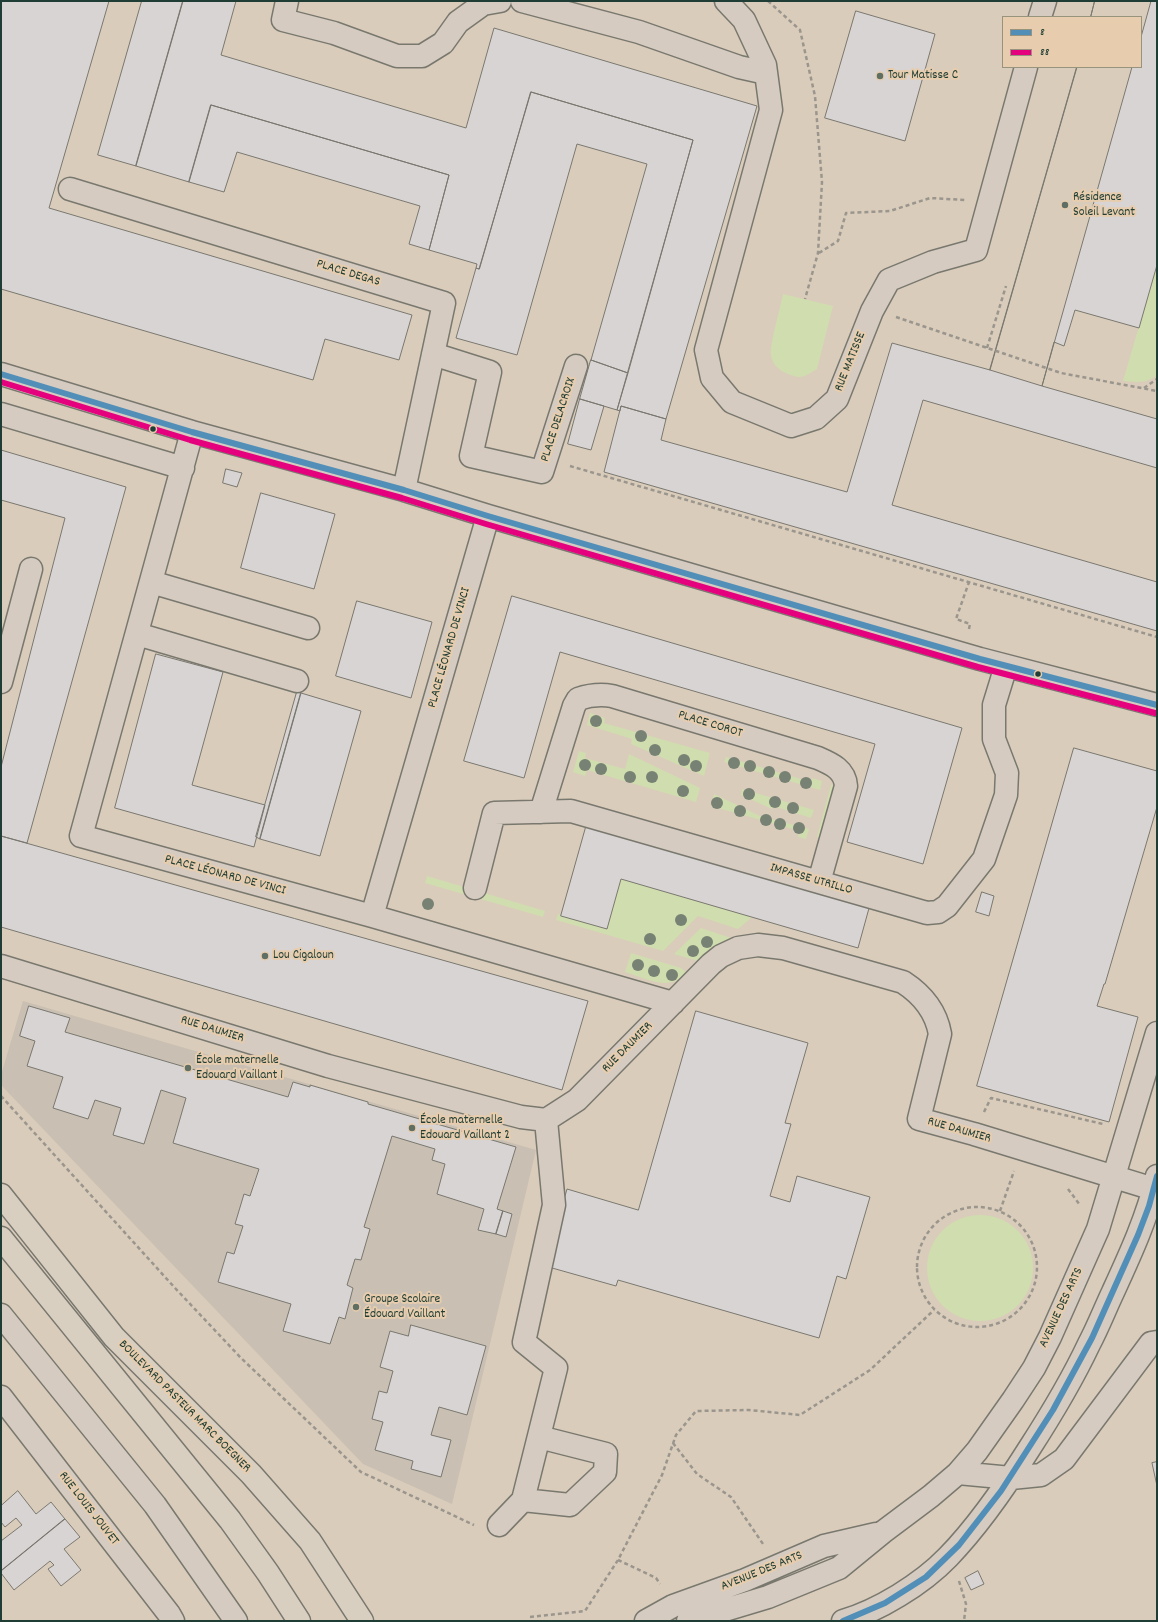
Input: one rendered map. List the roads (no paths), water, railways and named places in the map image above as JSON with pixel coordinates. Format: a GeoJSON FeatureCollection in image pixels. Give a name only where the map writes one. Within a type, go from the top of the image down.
{"type":"FeatureCollection","features":[{"type":"Feature","properties":{"kind":"main road","name":"BOULEVARD PASTEUR MARC BOEGNER"},"geometry":{"type":"LineString","coordinates":[[1,1195],[114,1337],[252,1474],[310,1541],[362,1621]]}},
{"type":"Feature","properties":{"kind":"main road","name":"BOULEVARD PASTEUR MARC BOEGNER"},"geometry":{"type":"LineString","coordinates":[[1,1238],[230,1520],[268,1573],[299,1621]]}},
{"type":"Feature","properties":{"kind":"street"},"geometry":{"type":"LineString","coordinates":[[287,1],[282,20],[334,33],[397,56],[422,56],[443,43],[458,22],[483,4],[500,1]]}},
{"type":"Feature","properties":{"kind":"street"},"geometry":{"type":"LineString","coordinates":[[522,1],[639,32],[739,67],[766,73]]}},
{"type":"Feature","properties":{"kind":"street","name":"RUE MATISSE"},"geometry":{"type":"LineString","coordinates":[[726,1],[744,20],[765,65],[771,110],[706,350],[712,378],[732,402],[791,426],[816,418],[837,399],[872,311],[889,280],[933,262],[976,250],[1026,68]]}},
{"type":"Feature","properties":{"kind":"street"},"geometry":{"type":"LineString","coordinates":[[1040,16],[1045,1]]}},
{"type":"Feature","properties":{"kind":"street","name":"PLACE DEGAS"},"geometry":{"type":"LineString","coordinates":[[70,189],[444,303],[404,490]]}},
{"type":"Feature","properties":{"kind":"street","name":"PLACE DELACROIX"},"geometry":{"type":"LineString","coordinates":[[433,354],[490,372],[471,456],[542,472],[576,366]]}},
{"type":"Feature","properties":{"kind":"street"},"geometry":{"type":"LineString","coordinates":[[1,374],[192,432],[404,490],[488,516],[1006,666],[1157,705]]}},
{"type":"Feature","properties":{"kind":"street"},"geometry":{"type":"LineString","coordinates":[[1,414],[183,468]]}},
{"type":"Feature","properties":{"kind":"street","name":"PLACE LÉONARD DE VINCI"},"geometry":{"type":"LineString","coordinates":[[192,432],[81,836],[372,916],[488,516]]}},
{"type":"Feature","properties":{"kind":"street"},"geometry":{"type":"LineString","coordinates":[[1,682],[31,569]]}},
{"type":"Feature","properties":{"kind":"street"},"geometry":{"type":"LineString","coordinates":[[151,582],[308,628]]}},
{"type":"Feature","properties":{"kind":"street"},"geometry":{"type":"LineString","coordinates":[[137,634],[297,682]]}},
{"type":"Feature","properties":{"kind":"street","name":"IMPASSE UTRILLO"},"geometry":{"type":"LineString","coordinates":[[475,888],[494,813],[571,811],[927,913],[938,912],[947,906],[984,859],[1006,795],[1007,772],[994,739],[994,705],[1006,666]]}},
{"type":"Feature","properties":{"kind":"street","name":"PLACE COROT"},"geometry":{"type":"LineString","coordinates":[[541,812],[574,706],[578,699],[600,694],[612,696],[818,758],[837,767],[846,779],[846,786],[819,882]]}},
{"type":"Feature","properties":{"kind":"street"},"geometry":{"type":"LineString","coordinates":[[372,916],[673,1003]]}},
{"type":"Feature","properties":{"kind":"street","name":"RUE DAUMIER"},"geometry":{"type":"LineString","coordinates":[[1,966],[328,1066],[521,1117],[546,1120],[577,1100],[721,956],[738,948],[758,945],[784,948],[903,982],[916,990],[928,1004],[938,1021],[940,1034],[919,1119],[974,1134],[1113,1177]]}},
{"type":"Feature","properties":{"kind":"street","name":"AVENUE DES ARTS"},"geometry":{"type":"LineString","coordinates":[[688,1621],[768,1597],[838,1568],[883,1532],[913,1511],[958,1473],[977,1451],[1034,1368],[1050,1337],[1098,1229],[1157,1033]]}},
{"type":"Feature","properties":{"kind":"street"},"geometry":{"type":"LineString","coordinates":[[499,1525],[523,1500],[556,1368],[524,1342],[554,1206],[546,1120]]}},
{"type":"Feature","properties":{"kind":"street"},"geometry":{"type":"LineString","coordinates":[[842,1621],[874,1609],[904,1591],[947,1558],[969,1534],[1011,1478],[1068,1385],[1089,1345],[1132,1251],[1156,1185],[1113,1177]]}},
{"type":"Feature","properties":{"kind":"street"},"geometry":{"type":"LineString","coordinates":[[1,1315],[156,1505],[236,1621]]}},
{"type":"Feature","properties":{"kind":"street"},"geometry":{"type":"LineString","coordinates":[[958,1473],[1011,1478],[1041,1475],[1064,1459],[1151,1343],[1157,1342]]}},
{"type":"Feature","properties":{"kind":"street","name":"RUE LOUIS JOUVET"},"geometry":{"type":"LineString","coordinates":[[1,1397],[170,1614],[173,1621]]}},
{"type":"Feature","properties":{"kind":"street"},"geometry":{"type":"LineString","coordinates":[[523,1500],[570,1505],[605,1472],[606,1454],[538,1437]]}},
{"type":"Feature","properties":{"kind":"street","name":"AVENUE DES ARTS"},"geometry":{"type":"LineString","coordinates":[[646,1621],[673,1606],[745,1580],[824,1546],[883,1532]]}},
{"type":"Feature","properties":{"kind":"place","name":"Tour Matisse C"},"geometry":{"type":"Point","coordinates":[880,76]}},
{"type":"Feature","properties":{"kind":"place","name":"Résidence Soleil Levant"},"geometry":{"type":"Point","coordinates":[1065,205]}},
{"type":"Feature","properties":{"kind":"place","name":"Lou Cigaloun"},"geometry":{"type":"Point","coordinates":[265,956]}},
{"type":"Feature","properties":{"kind":"place","name":"École maternelle Edouard Vaillant 1"},"geometry":{"type":"Point","coordinates":[188,1068]}},
{"type":"Feature","properties":{"kind":"place","name":"École maternelle Edouard Vaillant 2"},"geometry":{"type":"Point","coordinates":[412,1128]}},
{"type":"Feature","properties":{"kind":"place","name":"Groupe Scolaire Édouard Vaillant"},"geometry":{"type":"Point","coordinates":[356,1307]}}]}
